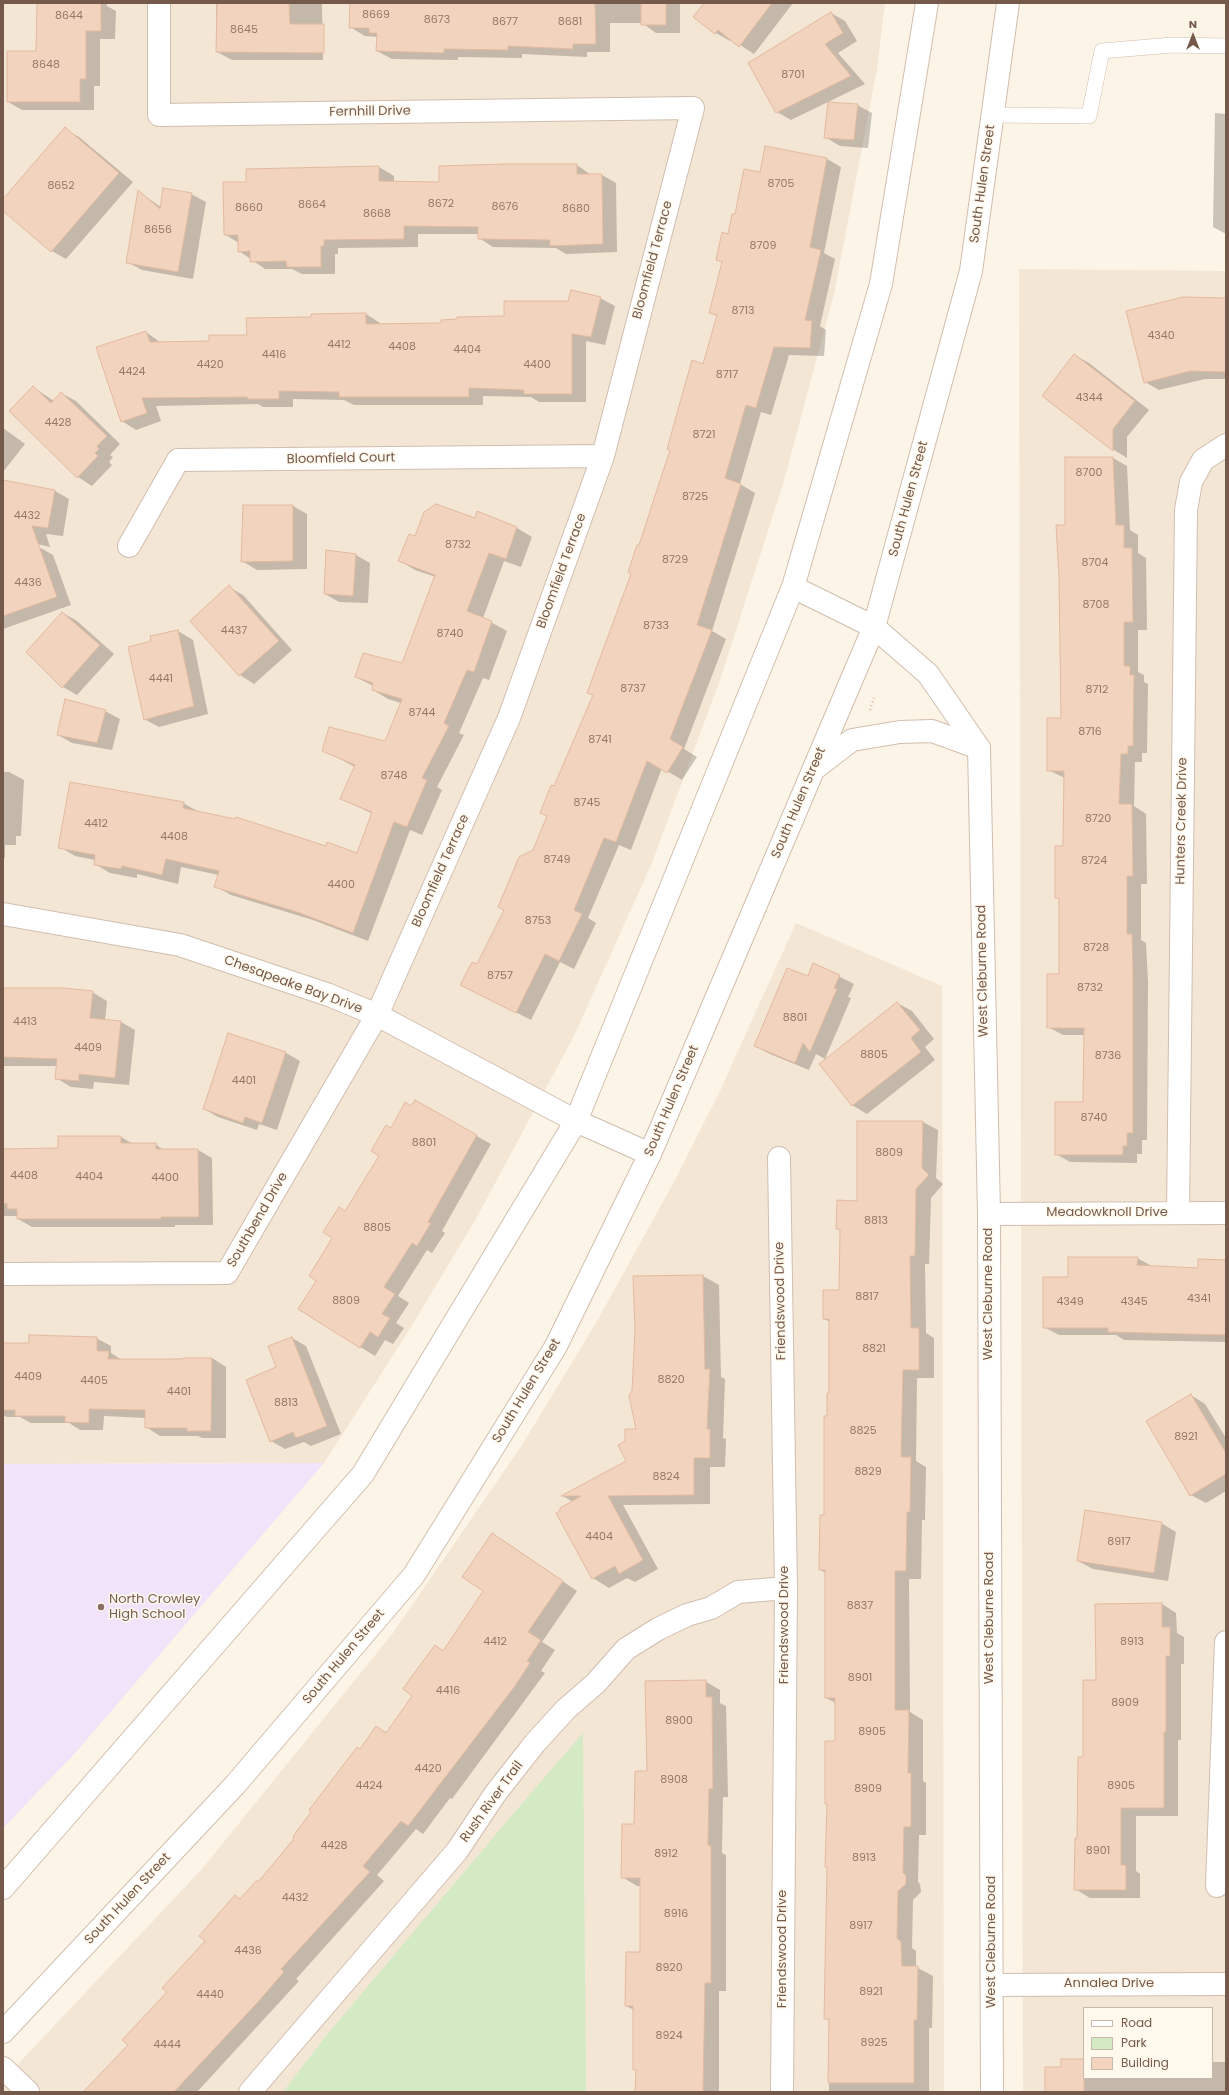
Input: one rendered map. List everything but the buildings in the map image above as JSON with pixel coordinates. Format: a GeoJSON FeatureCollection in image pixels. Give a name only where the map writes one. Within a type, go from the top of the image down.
{"type":"FeatureCollection","features":[{"type":"Feature","properties":{"kind":"street","name":"Fernhill Drive"},"geometry":{"type":"LineString","coordinates":[[159,3],[159,115],[693,108]]}},
{"type":"Feature","properties":{"kind":"street"},"geometry":{"type":"LineString","coordinates":[[3,1888],[363,1474],[576,1121],[793,587],[881,284],[927,3]]}},
{"type":"Feature","properties":{"kind":"street","name":"South Hulen Street"},"geometry":{"type":"LineString","coordinates":[[3,2032],[235,1785],[414,1575],[556,1346],[650,1154],[874,627],[971,271],[1008,3]]}},
{"type":"Feature","properties":{"kind":"street","name":"Bloomfield Terrace"},"geometry":{"type":"LineString","coordinates":[[377,1016],[509,718],[603,456],[693,108]]}},
{"type":"Feature","properties":{"kind":"street","name":"Hunters Creek Drive"},"geometry":{"type":"LineString","coordinates":[[1178,1213],[1186,510],[1191,482],[1203,460],[1226,445]]}},
{"type":"Feature","properties":{"kind":"street","name":"Bloomfield Court"},"geometry":{"type":"LineString","coordinates":[[129,546],[178,460],[603,456]]}},
{"type":"Feature","properties":{"kind":"street"},"geometry":{"type":"LineString","coordinates":[[793,587],[874,627],[928,674],[978,748]]}},
{"type":"Feature","properties":{"kind":"street"},"geometry":{"type":"LineString","coordinates":[[814,769],[852,740],[900,732],[932,731],[978,748]]}},
{"type":"Feature","properties":{"kind":"street","name":"West Cleburne Road"},"geometry":{"type":"LineString","coordinates":[[978,748],[989,1214],[992,2092]]}},
{"type":"Feature","properties":{"kind":"street","name":"Chesapeake Bay Drive"},"geometry":{"type":"LineString","coordinates":[[3,914],[180,945],[329,995],[377,1016],[576,1121],[650,1154]]}},
{"type":"Feature","properties":{"kind":"street","name":"Southbend Drive"},"geometry":{"type":"LineString","coordinates":[[3,1274],[227,1273],[377,1016]]}},
{"type":"Feature","properties":{"kind":"street","name":"Friendswood Drive"},"geometry":{"type":"LineString","coordinates":[[779,1158],[786,1588],[782,2092]]}},
{"type":"Feature","properties":{"kind":"street","name":"Meadowknoll Drive"},"geometry":{"type":"LineString","coordinates":[[989,1214],[1226,1213]]}},
{"type":"Feature","properties":{"kind":"street","name":"Rush River Trail"},"geometry":{"type":"LineString","coordinates":[[250,2092],[457,1851],[495,1794],[535,1743],[566,1709],[596,1683],[626,1649],[658,1629],[688,1615],[711,1608],[738,1592],[786,1588]]}},
{"type":"Feature","properties":{"kind":"street"},"geometry":{"type":"LineString","coordinates":[[1217,1886],[1226,1642]]}},
{"type":"Feature","properties":{"kind":"street","name":"Annalea Drive"},"geometry":{"type":"LineString","coordinates":[[992,1985],[1226,1984]]}},
{"type":"Feature","properties":{"kind":"street"},"geometry":{"type":"LineString","coordinates":[[3,2068],[28,2092]]}},
{"type":"Feature","properties":{"kind":"lane"},"geometry":{"type":"LineString","coordinates":[[993,116],[1089,116],[1102,51],[1172,45],[1226,46]]}},
{"type":"Feature","properties":{"kind":"shaded area"},"geometry":{"type":"Polygon","coordinates":[[[3,3],[885,3],[877,69],[834,294],[783,484],[720,680],[651,865],[574,1036],[477,1217],[408,1332],[324,1463],[3,1464],[3,3]]]}},
{"type":"Feature","properties":{"kind":"shaded area"},"geometry":{"type":"Polygon","coordinates":[[[1019,269],[1226,271],[1226,2092],[1023,2092],[1019,269]]]}},
{"type":"Feature","properties":{"kind":"shaded area"},"geometry":{"type":"Polygon","coordinates":[[[796,923],[942,986],[944,2092],[3,2092],[3,2080],[202,1869],[393,1633],[522,1445],[596,1323],[675,1180],[720,1091],[796,923]]]}},
{"type":"Feature","properties":{"kind":"shaded area","name":"North Crowley High School"},"geometry":{"type":"Polygon","coordinates":[[[324,1463],[77,1751],[3,1828],[3,1464],[324,1463]]]}},
{"type":"Feature","properties":{"kind":"green space"},"geometry":{"type":"Polygon","coordinates":[[[583,1733],[586,2092],[283,2092],[325,2037],[583,1733]]]}},
{"type":"Feature","properties":{"kind":"place","name":"North Crowley High School"},"geometry":{"type":"Point","coordinates":[101,1607]}}]}
